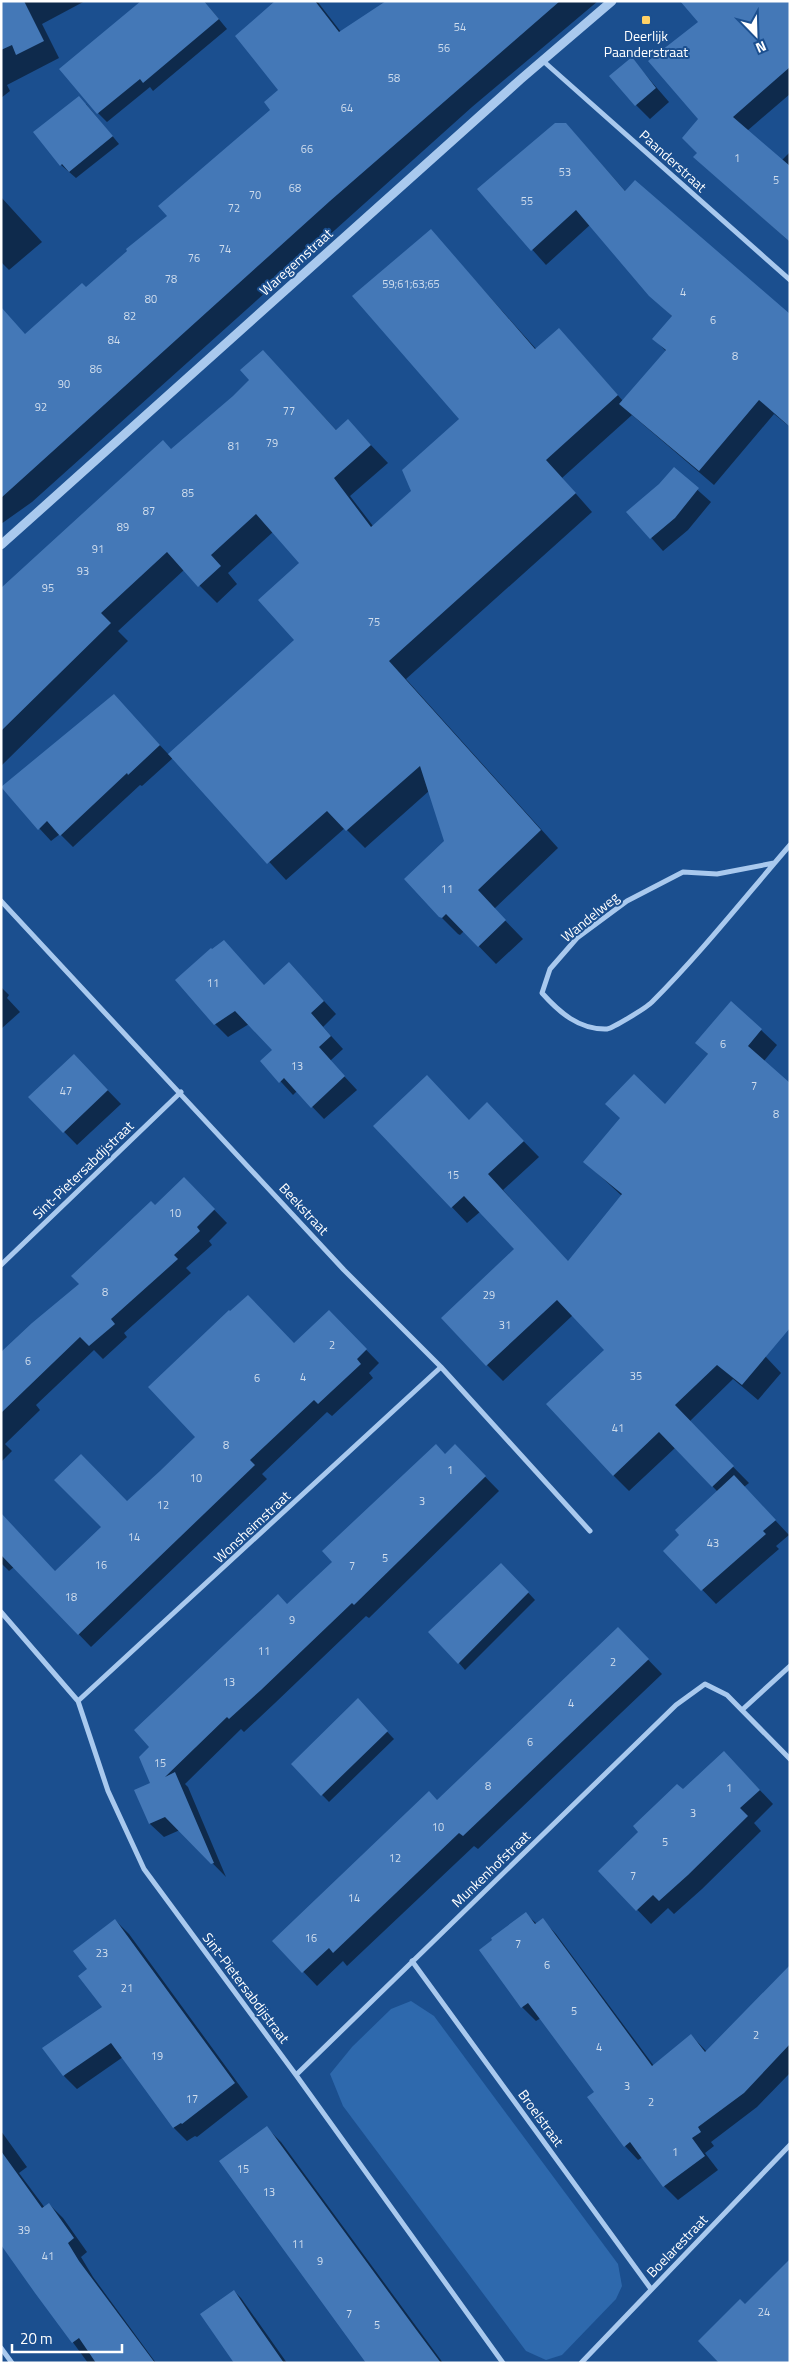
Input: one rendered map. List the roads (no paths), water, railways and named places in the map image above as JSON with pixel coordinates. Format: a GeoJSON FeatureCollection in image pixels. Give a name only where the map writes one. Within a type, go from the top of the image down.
{"type":"FeatureCollection","features":[{"type":"Feature","properties":{"kind":"street","name":"Waregemstraat"},"geometry":{"type":"LineString","coordinates":[[1,545],[542,60],[612,1]]}},
{"type":"Feature","properties":{"kind":"street","name":"Paanderstraat"},"geometry":{"type":"LineString","coordinates":[[542,60],[790,280]]}},
{"type":"Feature","properties":{"kind":"street","name":"Wandelweg"},"geometry":{"type":"LineString","coordinates":[[774,863],[717,874],[683,872],[627,901],[577,938],[550,969],[542,993],[562,1014],[586,1026],[608,1029],[650,1004],[790,845]]}},
{"type":"Feature","properties":{"kind":"street","name":"Beekstraat"},"geometry":{"type":"LineString","coordinates":[[1,901],[181,1092],[344,1270],[441,1367],[590,1531]]}},
{"type":"Feature","properties":{"kind":"street","name":"Sint-Pietersabdijstraat"},"geometry":{"type":"LineString","coordinates":[[1,1265],[181,1092]]}},
{"type":"Feature","properties":{"kind":"street","name":"Wonsheimstraat"},"geometry":{"type":"LineString","coordinates":[[78,1701],[441,1367]]}},
{"type":"Feature","properties":{"kind":"street","name":"Sint-Pietersabdijstraat"},"geometry":{"type":"LineString","coordinates":[[1,1612],[78,1701],[108,1792],[144,1869],[296,2075],[504,2363]]}},
{"type":"Feature","properties":{"kind":"street"},"geometry":{"type":"LineString","coordinates":[[790,1666],[742,1710],[790,1759]]}},
{"type":"Feature","properties":{"kind":"street","name":"Munkenhofstraat"},"geometry":{"type":"LineString","coordinates":[[296,2075],[676,1706],[705,1684],[727,1695],[742,1710]]}},
{"type":"Feature","properties":{"kind":"street","name":"Broelstraat"},"geometry":{"type":"LineString","coordinates":[[412,1961],[652,2289]]}},
{"type":"Feature","properties":{"kind":"street","name":"Boelarestraat"},"geometry":{"type":"LineString","coordinates":[[581,2363],[790,2145]]}},
{"type":"Feature","properties":{"kind":"street"},"geometry":{"type":"LineString","coordinates":[[1,2348],[12,2363]]}},
{"type":"Feature","properties":{"kind":"place","name":"Deerlijk Paanderstraat"},"geometry":{"type":"Point","coordinates":[646,20]}}]}
